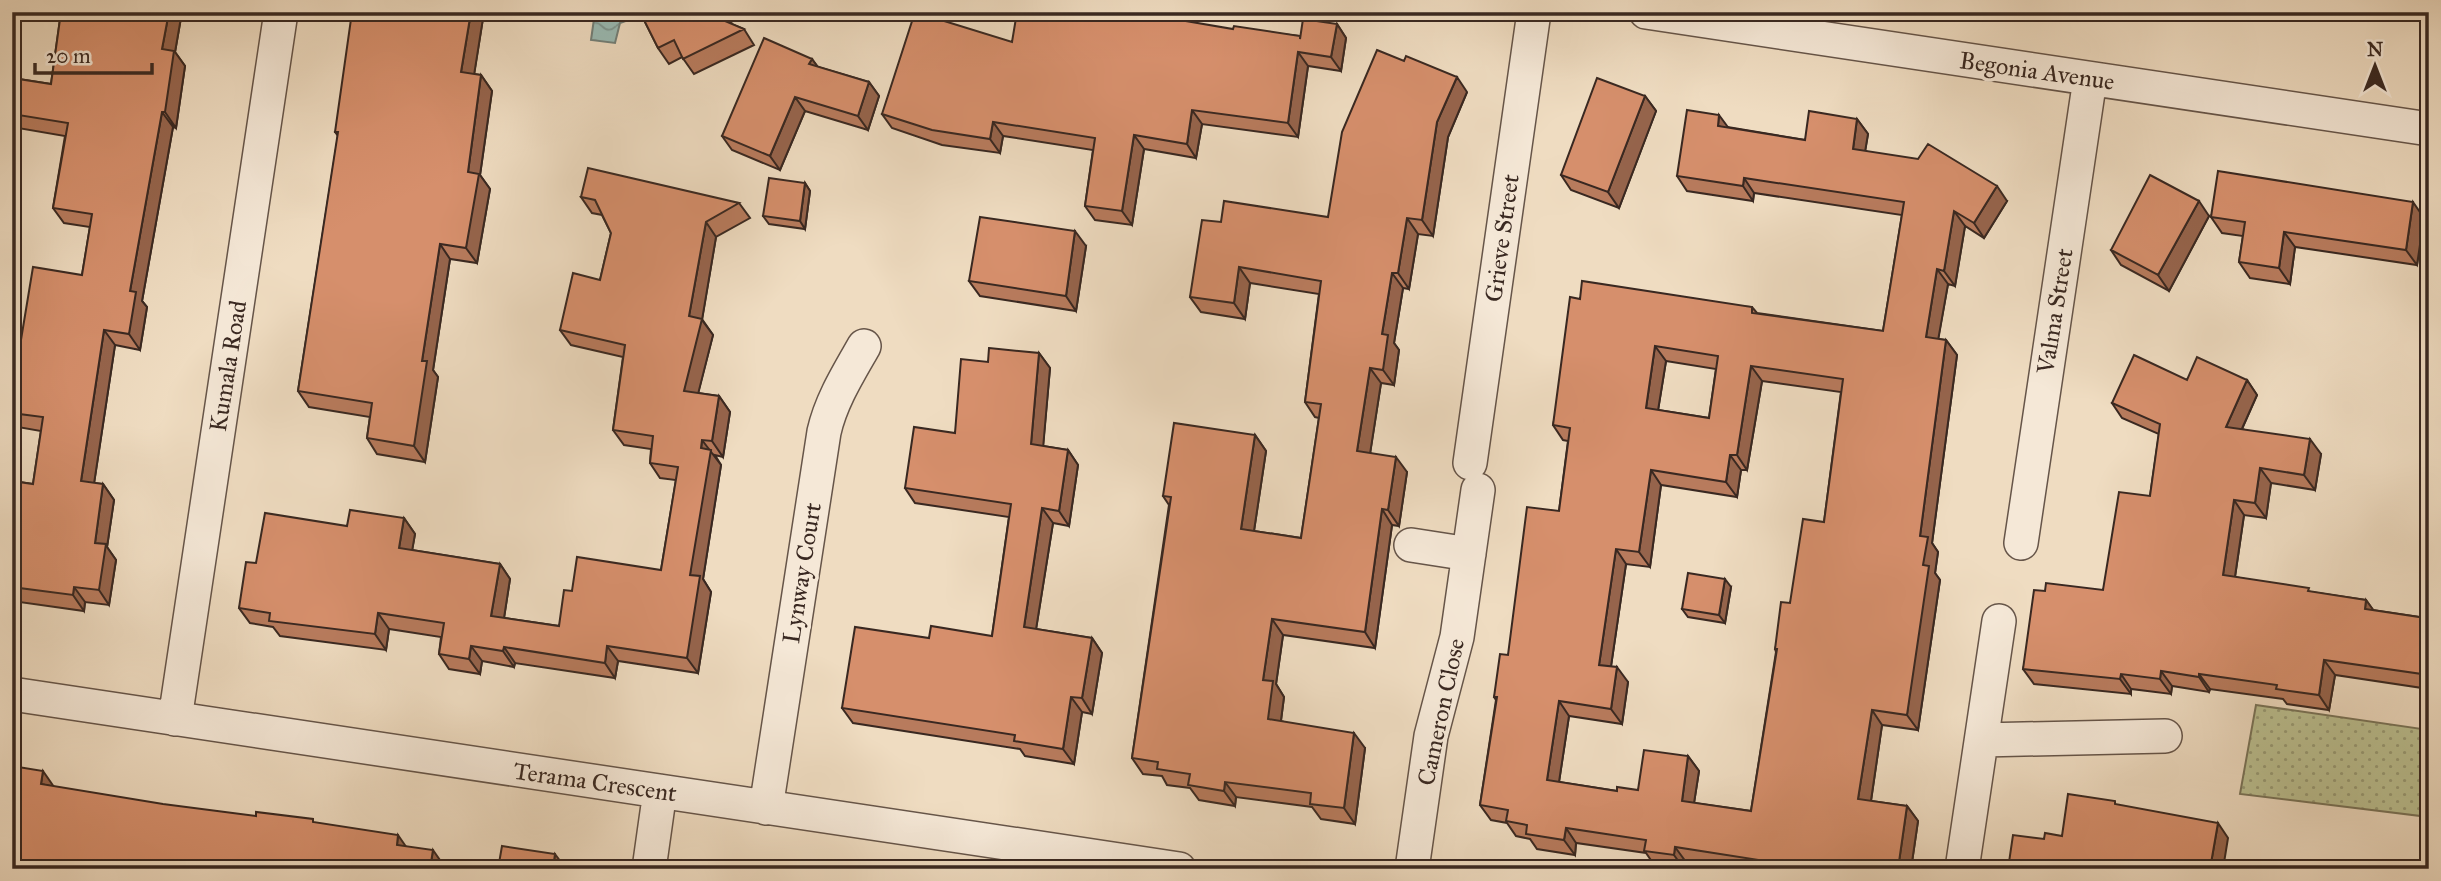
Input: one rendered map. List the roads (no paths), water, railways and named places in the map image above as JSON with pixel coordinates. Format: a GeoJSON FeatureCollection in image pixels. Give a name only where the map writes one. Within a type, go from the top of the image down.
{"type":"FeatureCollection","features":[{"type":"Feature","properties":{"kind":"street","name":"Kumala Road"},"geometry":{"type":"LineString","coordinates":[[175,719],[281,12]]}},
{"type":"Feature","properties":{"kind":"street","name":"Grieve Street"},"geometry":{"type":"LineString","coordinates":[[1474,477],[1534,12]]}},
{"type":"Feature","properties":{"kind":"street","name":"Begonia Avenue"},"geometry":{"type":"LineString","coordinates":[[1646,12],[2429,129]]}},
{"type":"Feature","properties":{"kind":"street","name":"Valma Street"},"geometry":{"type":"LineString","coordinates":[[2021,543],[2090,79]]}},
{"type":"Feature","properties":{"kind":"street","name":"Lynway Court"},"geometry":{"type":"LineString","coordinates":[[766,808],[824,432],[837,393],[864,346]]}},
{"type":"Feature","properties":{"kind":"street","name":"Cameron Close"},"geometry":{"type":"LineString","coordinates":[[1412,869],[1431,736],[1457,637],[1469,554],[1474,477]]}},
{"type":"Feature","properties":{"kind":"street"},"geometry":{"type":"LineString","coordinates":[[1410,545],[1469,554]]}},
{"type":"Feature","properties":{"kind":"street"},"geometry":{"type":"LineString","coordinates":[[1962,869],[1999,621]]}},
{"type":"Feature","properties":{"kind":"street","name":"Terama Crescent"},"geometry":{"type":"LineString","coordinates":[[12,694],[1179,869]]}},
{"type":"Feature","properties":{"kind":"street"},"geometry":{"type":"LineString","coordinates":[[1982,740],[2165,736]]}},
{"type":"Feature","properties":{"kind":"street"},"geometry":{"type":"LineString","coordinates":[[649,869],[660,791]]}},
{"type":"Feature","properties":{"kind":"water"},"geometry":{"type":"Polygon","coordinates":[[[595,12],[635,12],[637,17],[620,23],[615,43],[591,40],[595,12]]]}}]}
